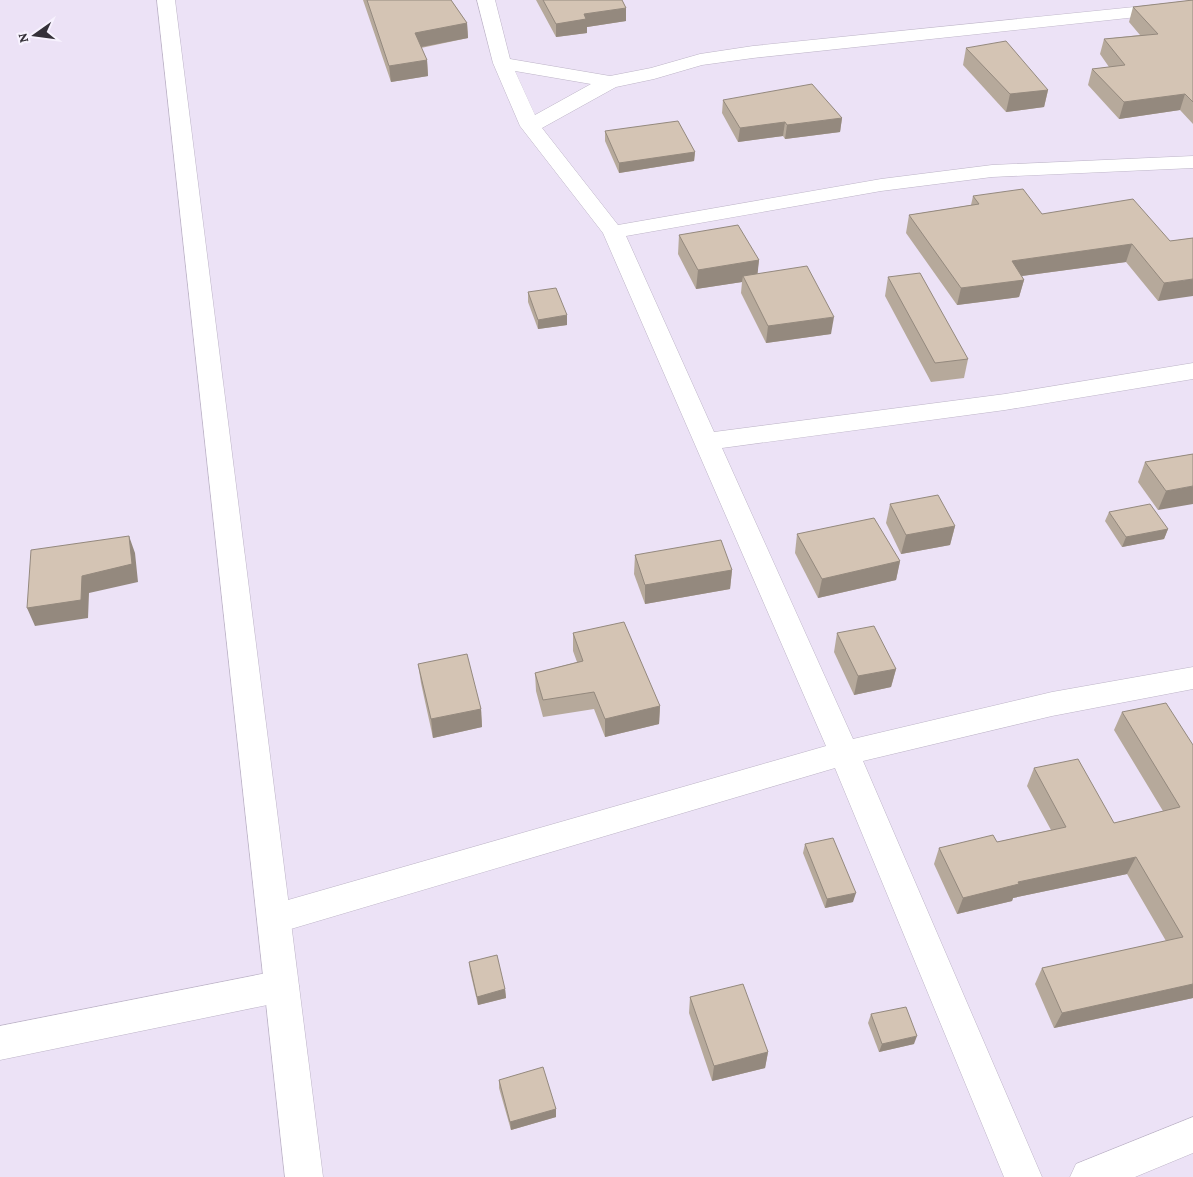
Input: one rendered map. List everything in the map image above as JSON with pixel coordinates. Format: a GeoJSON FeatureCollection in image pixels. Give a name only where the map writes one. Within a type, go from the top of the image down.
{"type":"FeatureCollection","features":[{"type":"Feature","properties":{"kind":"street"},"geometry":{"type":"LineString","coordinates":[[166,0],[304,1177]]}},
{"type":"Feature","properties":{"kind":"street"},"geometry":{"type":"LineString","coordinates":[[486,0],[502,64],[530,126],[613,232],[844,753],[1023,1177]]}},
{"type":"Feature","properties":{"kind":"street"},"geometry":{"type":"LineString","coordinates":[[530,126],[610,82],[654,73],[700,60],[753,52],[1193,6]]}},
{"type":"Feature","properties":{"kind":"street"},"geometry":{"type":"LineString","coordinates":[[502,64],[610,82]]}},
{"type":"Feature","properties":{"kind":"street"},"geometry":{"type":"LineString","coordinates":[[613,232],[881,185],[985,172],[1193,162]]}},
{"type":"Feature","properties":{"kind":"street"},"geometry":{"type":"LineString","coordinates":[[706,442],[1005,402],[1193,371]]}},
{"type":"Feature","properties":{"kind":"street"},"geometry":{"type":"LineString","coordinates":[[274,919],[844,753],[1052,704],[1193,678]]}},
{"type":"Feature","properties":{"kind":"street"},"geometry":{"type":"LineString","coordinates":[[0,1043],[282,986]]}},
{"type":"Feature","properties":{"kind":"street"},"geometry":{"type":"LineString","coordinates":[[1089,1177],[1193,1135]]}},
{"type":"Feature","properties":{"kind":"building"},"geometry":{"type":"Polygon","coordinates":[[[367,0],[451,0],[467,23],[415,33],[427,60],[389,66],[367,0]]]}},
{"type":"Feature","properties":{"kind":"building"},"geometry":{"type":"Polygon","coordinates":[[[543,0],[622,0],[626,8],[584,14],[586,19],[556,24],[543,0]]]}},
{"type":"Feature","properties":{"kind":"building"},"geometry":{"type":"Polygon","coordinates":[[[1193,0],[1193,102],[1185,94],[1124,102],[1092,69],[1125,65],[1104,39],[1158,34],[1133,7],[1193,0]]]}},
{"type":"Feature","properties":{"kind":"building"},"geometry":{"type":"Polygon","coordinates":[[[1006,41],[1048,90],[1010,94],[966,48],[1006,41]]]}},
{"type":"Feature","properties":{"kind":"building"},"geometry":{"type":"Polygon","coordinates":[[[812,84],[842,118],[787,125],[785,122],[740,128],[723,100],[812,84]]]}},
{"type":"Feature","properties":{"kind":"building"},"geometry":{"type":"Polygon","coordinates":[[[678,121],[695,152],[619,163],[605,131],[678,121]]]}},
{"type":"Feature","properties":{"kind":"building"},"geometry":{"type":"Polygon","coordinates":[[[1023,189],[1042,214],[1133,199],[1170,241],[1193,238],[1193,279],[1164,283],[1132,244],[1012,261],[1024,280],[961,288],[909,215],[979,204],[973,196],[1023,189]]]}},
{"type":"Feature","properties":{"kind":"building"},"geometry":{"type":"Polygon","coordinates":[[[738,225],[759,260],[698,270],[679,235],[738,225]]]}},
{"type":"Feature","properties":{"kind":"building"},"geometry":{"type":"Polygon","coordinates":[[[807,266],[834,317],[768,326],[743,276],[807,266]]]}},
{"type":"Feature","properties":{"kind":"building"},"geometry":{"type":"Polygon","coordinates":[[[920,273],[968,359],[935,363],[888,277],[920,273]]]}},
{"type":"Feature","properties":{"kind":"building"},"geometry":{"type":"Polygon","coordinates":[[[556,288],[567,315],[538,320],[528,292],[556,288]]]}},
{"type":"Feature","properties":{"kind":"building"},"geometry":{"type":"Polygon","coordinates":[[[1193,454],[1193,486],[1166,491],[1145,462],[1193,454]]]}},
{"type":"Feature","properties":{"kind":"building"},"geometry":{"type":"Polygon","coordinates":[[[938,495],[955,526],[906,535],[890,504],[938,495]]]}},
{"type":"Feature","properties":{"kind":"building"},"geometry":{"type":"Polygon","coordinates":[[[1150,504],[1168,529],[1126,537],[1109,512],[1150,504]]]}},
{"type":"Feature","properties":{"kind":"building"},"geometry":{"type":"Polygon","coordinates":[[[874,518],[900,561],[822,579],[797,534],[874,518]]]}},
{"type":"Feature","properties":{"kind":"building"},"geometry":{"type":"Polygon","coordinates":[[[129,536],[132,564],[82,576],[81,600],[27,608],[31,550],[129,536]]]}},
{"type":"Feature","properties":{"kind":"building"},"geometry":{"type":"Polygon","coordinates":[[[721,540],[732,570],[645,585],[635,555],[721,540]]]}},
{"type":"Feature","properties":{"kind":"building"},"geometry":{"type":"Polygon","coordinates":[[[624,622],[660,706],[605,719],[594,692],[543,700],[535,673],[583,661],[573,633],[624,622]]]}},
{"type":"Feature","properties":{"kind":"building"},"geometry":{"type":"Polygon","coordinates":[[[874,626],[896,669],[858,676],[837,633],[874,626]]]}},
{"type":"Feature","properties":{"kind":"building"},"geometry":{"type":"Polygon","coordinates":[[[467,654],[481,709],[431,719],[418,664],[467,654]]]}},
{"type":"Feature","properties":{"kind":"building"},"geometry":{"type":"Polygon","coordinates":[[[1166,703],[1193,745],[1193,984],[1062,1013],[1042,968],[1183,937],[1136,857],[1018,882],[1019,884],[963,898],[939,848],[993,835],[997,842],[1066,827],[1034,768],[1078,759],[1114,823],[1180,807],[1122,712],[1166,703]]]}},
{"type":"Feature","properties":{"kind":"building"},"geometry":{"type":"Polygon","coordinates":[[[833,838],[856,893],[827,899],[805,844],[833,838]]]}},
{"type":"Feature","properties":{"kind":"building"},"geometry":{"type":"Polygon","coordinates":[[[497,955],[505,989],[477,997],[469,962],[497,955]]]}},
{"type":"Feature","properties":{"kind":"building"},"geometry":{"type":"Polygon","coordinates":[[[743,984],[768,1052],[714,1066],[690,997],[743,984]]]}},
{"type":"Feature","properties":{"kind":"building"},"geometry":{"type":"Polygon","coordinates":[[[906,1007],[917,1036],[882,1044],[871,1014],[906,1007]]]}},
{"type":"Feature","properties":{"kind":"building"},"geometry":{"type":"Polygon","coordinates":[[[543,1067],[556,1109],[510,1122],[499,1080],[543,1067]]]}}]}
